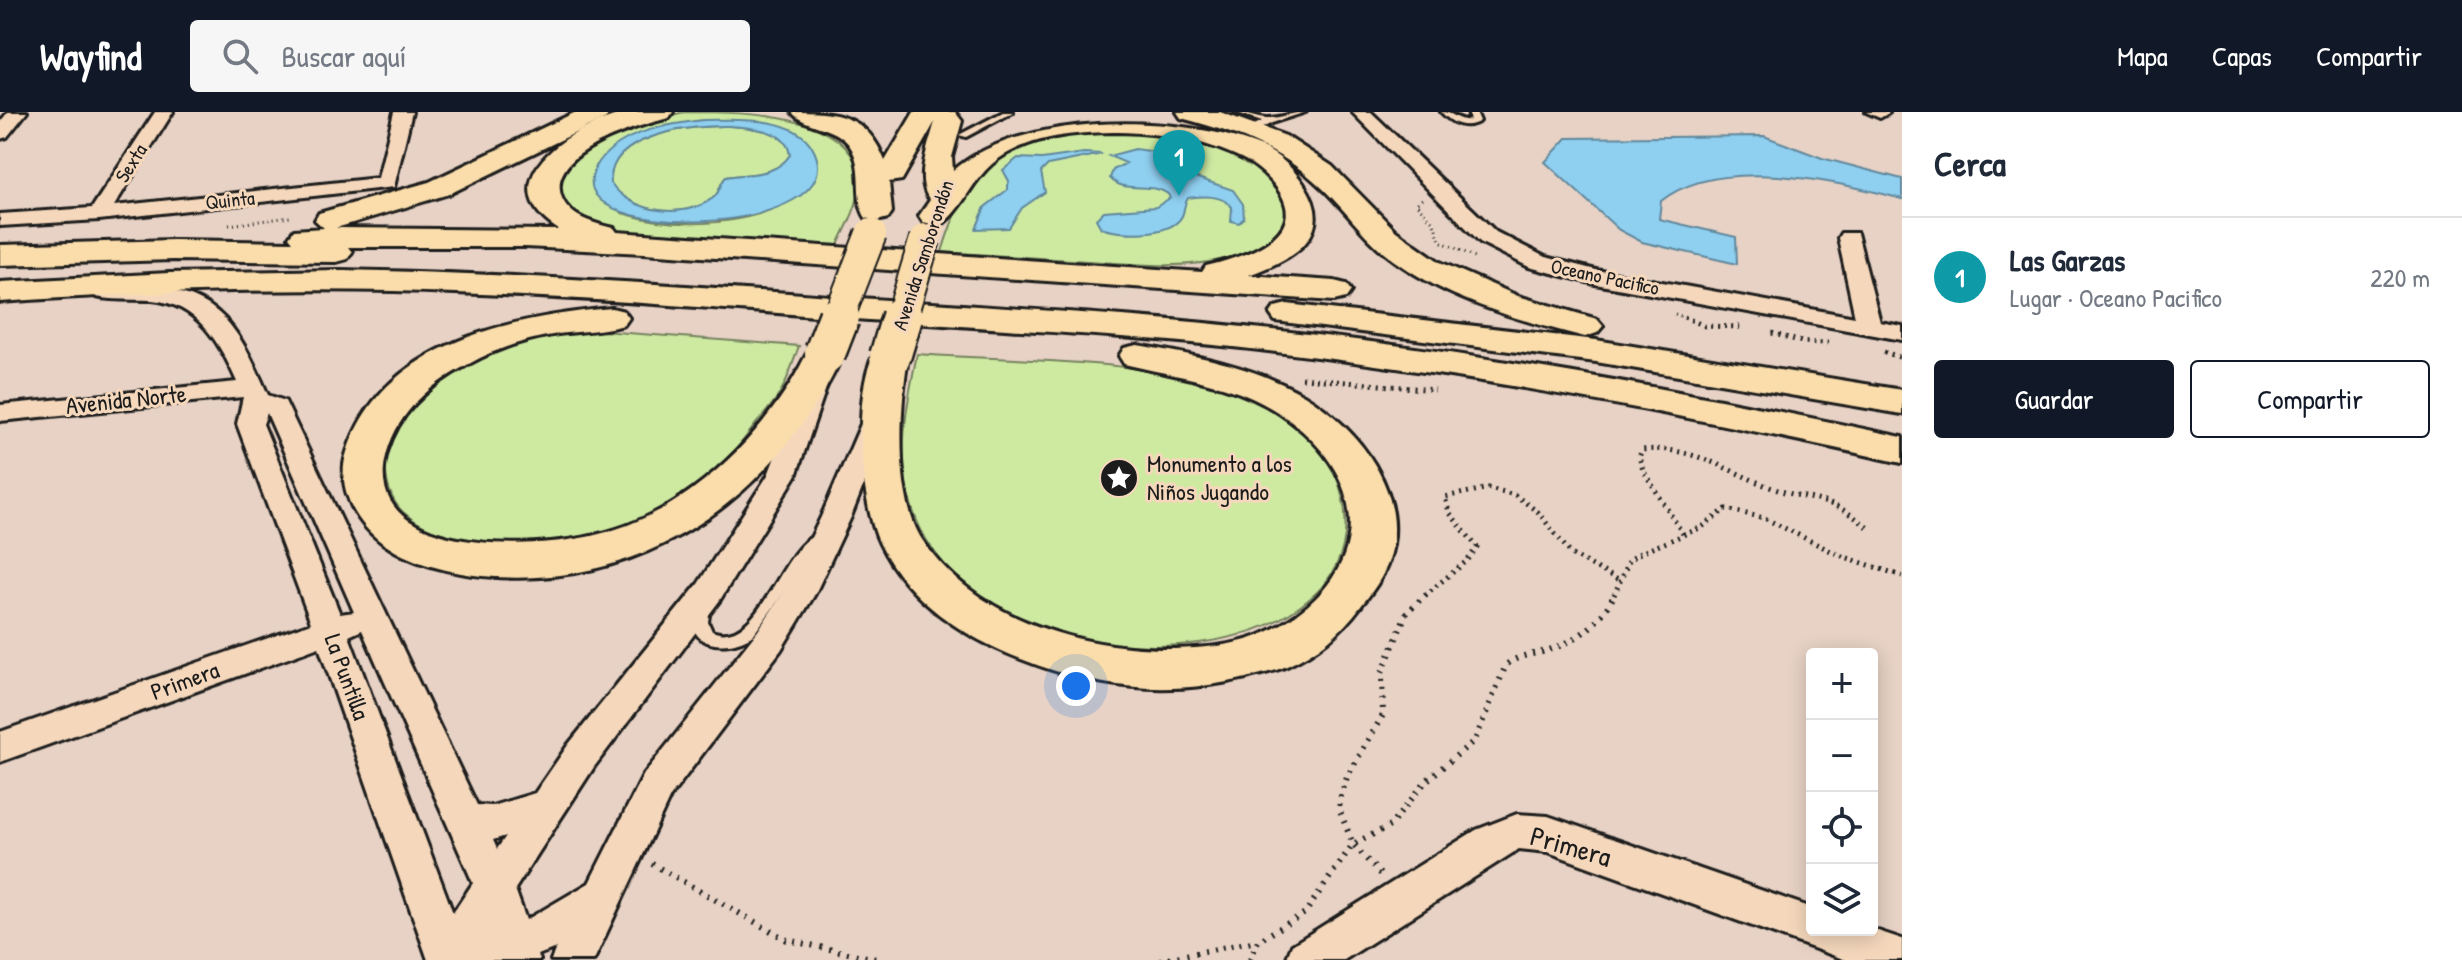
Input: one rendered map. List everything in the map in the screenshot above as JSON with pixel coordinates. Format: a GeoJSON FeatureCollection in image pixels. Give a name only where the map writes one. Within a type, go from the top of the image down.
{"type":"FeatureCollection","features":[{"type":"Feature","properties":{"kind":"highway"},"geometry":{"type":"LineString","coordinates":[[0,247],[278,230],[390,205],[471,175],[597,112]]}},
{"type":"Feature","properties":{"kind":"highway"},"geometry":{"type":"LineString","coordinates":[[644,243],[589,232],[573,225],[551,207],[543,188],[552,165],[575,145],[611,126],[660,112]]}},
{"type":"Feature","properties":{"kind":"highway"},"geometry":{"type":"LineString","coordinates":[[612,318],[558,323],[504,336],[467,351],[419,379],[382,416],[366,453],[365,489],[374,509],[407,537],[459,557],[537,562],[619,547],[688,514],[718,493],[781,428],[822,361],[892,174],[910,112]]}},
{"type":"Feature","properties":{"kind":"highway"},"geometry":{"type":"LineString","coordinates":[[1190,112],[1258,118],[1322,172],[1386,239],[1443,276],[1513,305],[1617,334]]}},
{"type":"Feature","properties":{"kind":"highway"},"geometry":{"type":"LineString","coordinates":[[817,113],[845,128],[866,147],[876,169],[874,223]]}},
{"type":"Feature","properties":{"kind":"highway"},"geometry":{"type":"LineString","coordinates":[[892,174],[923,118],[931,114],[944,115],[949,121],[938,157],[933,217]]}},
{"type":"Feature","properties":{"kind":"highway","name":"Avenida Samborondón"},"geometry":{"type":"LineString","coordinates":[[967,124],[933,217],[890,357],[884,400],[883,463],[894,527],[906,552],[928,579],[962,608],[998,631],[1035,648],[1075,660],[1128,668],[1203,667],[1242,660],[1282,646],[1317,625],[1341,604],[1354,587],[1372,544],[1370,500],[1352,462],[1337,442],[1297,408],[1245,380],[1187,364],[1137,356]]}},
{"type":"Feature","properties":{"kind":"highway"},"geometry":{"type":"LineString","coordinates":[[933,217],[974,166],[996,148],[1039,132],[1099,125],[1164,128],[1232,144],[1267,162],[1292,186],[1300,199],[1302,223],[1295,235],[1287,245],[1253,264],[1212,274],[1125,275]]}},
{"type":"Feature","properties":{"kind":"highway"},"geometry":{"type":"LineString","coordinates":[[162,239],[525,238],[644,243],[1333,290],[1617,334],[1732,357],[1902,402]]}},
{"type":"Feature","properties":{"kind":"highway"},"geometry":{"type":"LineString","coordinates":[[0,255],[188,250],[465,256],[1198,306],[1359,320],[1546,343],[1684,363],[1902,402]]}},
{"type":"Feature","properties":{"kind":"highway"},"geometry":{"type":"LineString","coordinates":[[0,292],[165,283],[328,281],[584,288],[1160,331],[1386,355],[1680,404],[1902,450]]}},
{"type":"Feature","properties":{"kind":"highway"},"geometry":{"type":"LineString","coordinates":[[165,283],[362,293],[612,318],[1431,376],[1680,404]]}},
{"type":"Feature","properties":{"kind":"street"},"geometry":{"type":"LineString","coordinates":[[0,133],[18,112]]}},
{"type":"Feature","properties":{"kind":"street","name":"Sexta"},"geometry":{"type":"LineString","coordinates":[[99,214],[164,112]]}},
{"type":"Feature","properties":{"kind":"street","name":"Quinta"},"geometry":{"type":"LineString","coordinates":[[0,220],[99,214],[387,183],[403,112]]}},
{"type":"Feature","properties":{"kind":"street","name":"Oceano Pacifico"},"geometry":{"type":"LineString","coordinates":[[1361,112],[1488,237],[1537,262],[1595,277],[1902,333]]}},
{"type":"Feature","properties":{"kind":"street"},"geometry":{"type":"LineString","coordinates":[[1849,238],[1869,327]]}},
{"type":"Feature","properties":{"kind":"street","name":"La Puntilla"},"geometry":{"type":"LineString","coordinates":[[43,289],[159,295],[186,300],[207,313],[235,350],[255,394],[276,407],[494,886],[517,953]]}},
{"type":"Feature","properties":{"kind":"street"},"geometry":{"type":"LineString","coordinates":[[449,958],[581,756],[709,592],[782,476],[822,361]]}},
{"type":"Feature","properties":{"kind":"street","name":"La Puntilla"},"geometry":{"type":"LineString","coordinates":[[255,394],[250,424],[330,630],[449,958]]}},
{"type":"Feature","properties":{"kind":"street","name":"Avenida Norte"},"geometry":{"type":"LineString","coordinates":[[0,413],[255,394]]}},
{"type":"Feature","properties":{"kind":"street"},"geometry":{"type":"LineString","coordinates":[[572,960],[657,786],[769,641],[792,606],[836,517],[884,400]]}},
{"type":"Feature","properties":{"kind":"street","name":"Primera"},"geometry":{"type":"LineString","coordinates":[[0,747],[370,616]]}},
{"type":"Feature","properties":{"kind":"street"},"geometry":{"type":"LineString","coordinates":[[465,822],[492,823],[520,817],[547,806]]}},
{"type":"Feature","properties":{"kind":"street","name":"Primera"},"geometry":{"type":"LineString","coordinates":[[1307,960],[1490,843],[1517,831],[1548,834],[1806,926]]}},
{"type":"Feature","properties":{"kind":"street"},"geometry":{"type":"LineString","coordinates":[[449,958],[517,953],[577,916],[603,895]]}},
{"type":"Feature","properties":{"kind":"street"},"geometry":{"type":"LineString","coordinates":[[1836,936],[1902,960]]}},
{"type":"Feature","properties":{"kind":"lane"},"geometry":{"type":"LineString","coordinates":[[967,124],[1009,112]]}},
{"type":"Feature","properties":{"kind":"lane"},"geometry":{"type":"LineString","coordinates":[[1258,118],[1302,112]]}},
{"type":"Feature","properties":{"kind":"lane"},"geometry":{"type":"LineString","coordinates":[[1445,112],[1453,120],[1464,123],[1476,121],[1472,112]]}},
{"type":"Feature","properties":{"kind":"lane"},"geometry":{"type":"LineString","coordinates":[[709,592],[699,623],[704,633],[722,640],[746,633],[800,556],[836,517]]}},
{"type":"Feature","properties":{"kind":"path"},"geometry":{"type":"LineString","coordinates":[[1245,380],[1290,377],[1447,391]]}},
{"type":"Feature","properties":{"kind":"path"},"geometry":{"type":"LineString","coordinates":[[1683,534],[1643,470],[1639,457],[1642,450],[1692,453],[1784,493],[1834,503],[1851,512],[1869,529]]}},
{"type":"Feature","properties":{"kind":"path"},"geometry":{"type":"LineString","coordinates":[[1402,899],[1353,844],[1339,809],[1347,777],[1383,715],[1382,673],[1406,614],[1432,588],[1468,560],[1477,547],[1472,536],[1448,512],[1445,497],[1473,488],[1516,493],[1531,504],[1570,553],[1620,581]]}},
{"type":"Feature","properties":{"kind":"path"},"geometry":{"type":"LineString","coordinates":[[1160,960],[1258,941],[1305,913],[1353,844],[1390,826],[1426,781],[1475,740],[1501,670],[1507,662],[1578,639],[1608,611],[1620,581],[1629,569],[1629,561],[1638,554],[1702,527],[1726,509],[1752,511],[1774,519],[1844,558],[1902,576]]}},
{"type":"Feature","properties":{"kind":"path"},"geometry":{"type":"LineString","coordinates":[[626,849],[787,940],[881,960]]}},
{"type":"Feature","properties":{"kind":"path"},"geometry":{"type":"LineString","coordinates":[[1250,960],[1258,941]]}},
{"type":"Feature","properties":{"kind":"green space"},"geometry":{"type":"Polygon","coordinates":[[[685,112],[740,113],[801,123],[827,133],[847,149],[858,171],[857,200],[838,245],[628,233],[589,221],[563,201],[558,188],[560,174],[571,159],[591,142],[623,128],[685,112]],[[704,120],[666,126],[630,138],[596,166],[622,213],[667,222],[717,222],[741,218],[786,203],[806,190],[798,134],[766,123],[704,120]]]}},
{"type":"Feature","properties":{"kind":"green space"},"geometry":{"type":"Polygon","coordinates":[[[729,126],[775,134],[787,146],[790,155],[769,171],[726,177],[713,198],[688,209],[673,211],[644,207],[619,193],[610,183],[613,166],[623,153],[637,143],[675,131],[729,126]]]}},
{"type":"Feature","properties":{"kind":"green space"},"geometry":{"type":"Polygon","coordinates":[[[1123,130],[1184,139],[1224,150],[1242,159],[1259,170],[1282,195],[1286,212],[1281,225],[1262,244],[1245,252],[1194,264],[1140,265],[942,252],[969,187],[986,167],[1006,152],[1055,137],[1123,130]]]}},
{"type":"Feature","properties":{"kind":"green space"},"geometry":{"type":"Polygon","coordinates":[[[588,330],[799,346],[779,395],[734,451],[694,492],[650,519],[599,537],[519,545],[445,535],[423,526],[403,512],[395,502],[386,476],[389,442],[398,424],[428,390],[447,375],[486,353],[536,338],[588,330]]]}},
{"type":"Feature","properties":{"kind":"green space"},"geometry":{"type":"Polygon","coordinates":[[[917,354],[1113,366],[1189,377],[1241,392],[1290,420],[1329,461],[1336,476],[1343,545],[1312,597],[1253,631],[1176,645],[1093,641],[1014,616],[950,570],[911,504],[904,448],[917,354]]]}},
{"type":"Feature","properties":{"kind":"water"},"geometry":{"type":"Polygon","coordinates":[[[704,120],[747,120],[791,129],[812,147],[816,178],[793,200],[753,215],[703,221],[654,219],[615,209],[593,190],[599,162],[620,143],[661,127],[704,120]],[[714,126],[675,131],[637,143],[623,153],[613,166],[611,183],[631,201],[644,207],[673,211],[688,209],[713,198],[726,177],[769,171],[790,155],[782,139],[775,134],[714,126]]]}},
{"type":"Feature","properties":{"kind":"water"},"geometry":{"type":"Polygon","coordinates":[[[1764,136],[1822,158],[1902,179],[1902,199],[1845,185],[1745,175],[1685,187],[1661,201],[1659,219],[1736,237],[1737,264],[1642,242],[1619,230],[1545,162],[1567,138],[1764,136]]]}},
{"type":"Feature","properties":{"kind":"water"},"geometry":{"type":"Polygon","coordinates":[[[1135,149],[1164,153],[1192,176],[1233,190],[1243,204],[1244,218],[1239,223],[1231,221],[1232,207],[1228,203],[1217,198],[1200,197],[1188,198],[1182,216],[1167,228],[1132,233],[1101,228],[1096,219],[1104,211],[1156,207],[1170,198],[1161,190],[1123,186],[1110,178],[1113,170],[1126,163],[1109,156],[1135,149]]]}},
{"type":"Feature","properties":{"kind":"water"},"geometry":{"type":"Polygon","coordinates":[[[1084,153],[1102,154],[1048,165],[1041,172],[1045,192],[1022,208],[1009,228],[976,229],[985,207],[1007,190],[1009,181],[1003,170],[1018,158],[1042,159],[1084,153]]]}},
{"type":"Feature","properties":{"kind":"place","name":"Las Garzas"},"geometry":{"type":"Point","coordinates":[1179,196]}},
{"type":"Feature","properties":{"kind":"place","name":"Monumento a los Niños Jugando"},"geometry":{"type":"Point","coordinates":[1119,478]}}]}
